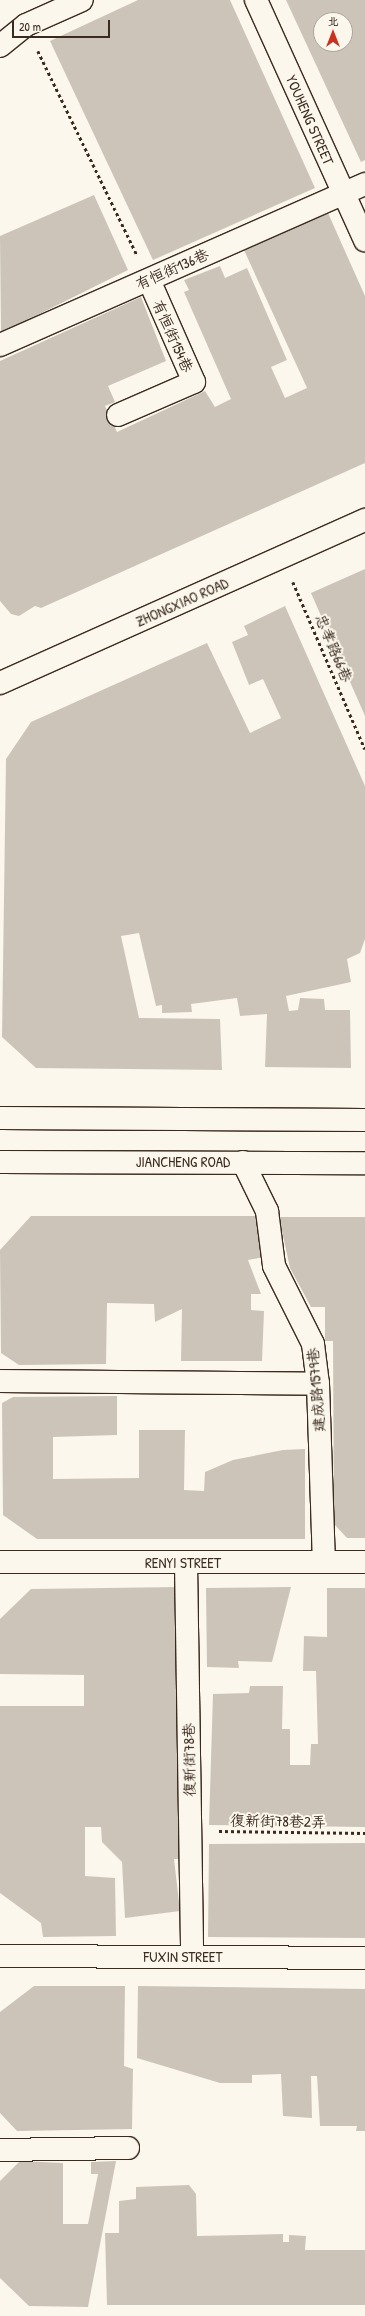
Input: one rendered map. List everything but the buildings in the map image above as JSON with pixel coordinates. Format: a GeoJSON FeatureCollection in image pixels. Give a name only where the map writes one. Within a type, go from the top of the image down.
{"type":"FeatureCollection","features":[{"type":"Feature","properties":{"kind":"street"},"geometry":{"type":"LineString","coordinates":[[0,46],[26,25],[82,0]]}},
{"type":"Feature","properties":{"kind":"street","name":"YOUHENG STREET"},"geometry":{"type":"LineString","coordinates":[[256,0],[365,240]]}},
{"type":"Feature","properties":{"kind":"street","name":"有恒街136巷"},"geometry":{"type":"LineString","coordinates":[[0,345],[365,184]]}},
{"type":"Feature","properties":{"kind":"street","name":"有恒街154巷"},"geometry":{"type":"LineString","coordinates":[[118,415],[194,382],[149,280]]}},
{"type":"Feature","properties":{"kind":"street","name":"ZHONGXIAO ROAD"},"geometry":{"type":"LineString","coordinates":[[0,683],[365,520]]}},
{"type":"Feature","properties":{"kind":"street"},"geometry":{"type":"LineString","coordinates":[[0,1118],[365,1120]]}},
{"type":"Feature","properties":{"kind":"street","name":"JIANCHENG ROAD"},"geometry":{"type":"LineString","coordinates":[[0,1162],[365,1163]]}},
{"type":"Feature","properties":{"kind":"street","name":"建成路1579巷"},"geometry":{"type":"LineString","coordinates":[[243,1162],[267,1211],[274,1266],[313,1344],[318,1384],[324,1561]]}},
{"type":"Feature","properties":{"kind":"street"},"geometry":{"type":"LineString","coordinates":[[0,1381],[318,1384]]}},
{"type":"Feature","properties":{"kind":"street","name":"RENYI STREET"},"geometry":{"type":"LineString","coordinates":[[0,1562],[365,1562]]}},
{"type":"Feature","properties":{"kind":"street","name":"復新街78巷"},"geometry":{"type":"LineString","coordinates":[[186,1563],[192,1956]]}},
{"type":"Feature","properties":{"kind":"street","name":"FUXIN STREET"},"geometry":{"type":"LineString","coordinates":[[0,1956],[365,1958]]}},
{"type":"Feature","properties":{"kind":"street"},"geometry":{"type":"LineString","coordinates":[[0,2150],[128,2148]]}},
{"type":"Feature","properties":{"kind":"path"},"geometry":{"type":"LineString","coordinates":[[26,25],[149,280]]}},
{"type":"Feature","properties":{"kind":"path","name":"忠孝路66巷"},"geometry":{"type":"LineString","coordinates":[[282,557],[365,749]]}},
{"type":"Feature","properties":{"kind":"path","name":"復新街78巷2弄"},"geometry":{"type":"LineString","coordinates":[[190,1831],[365,1833]]}}]}
